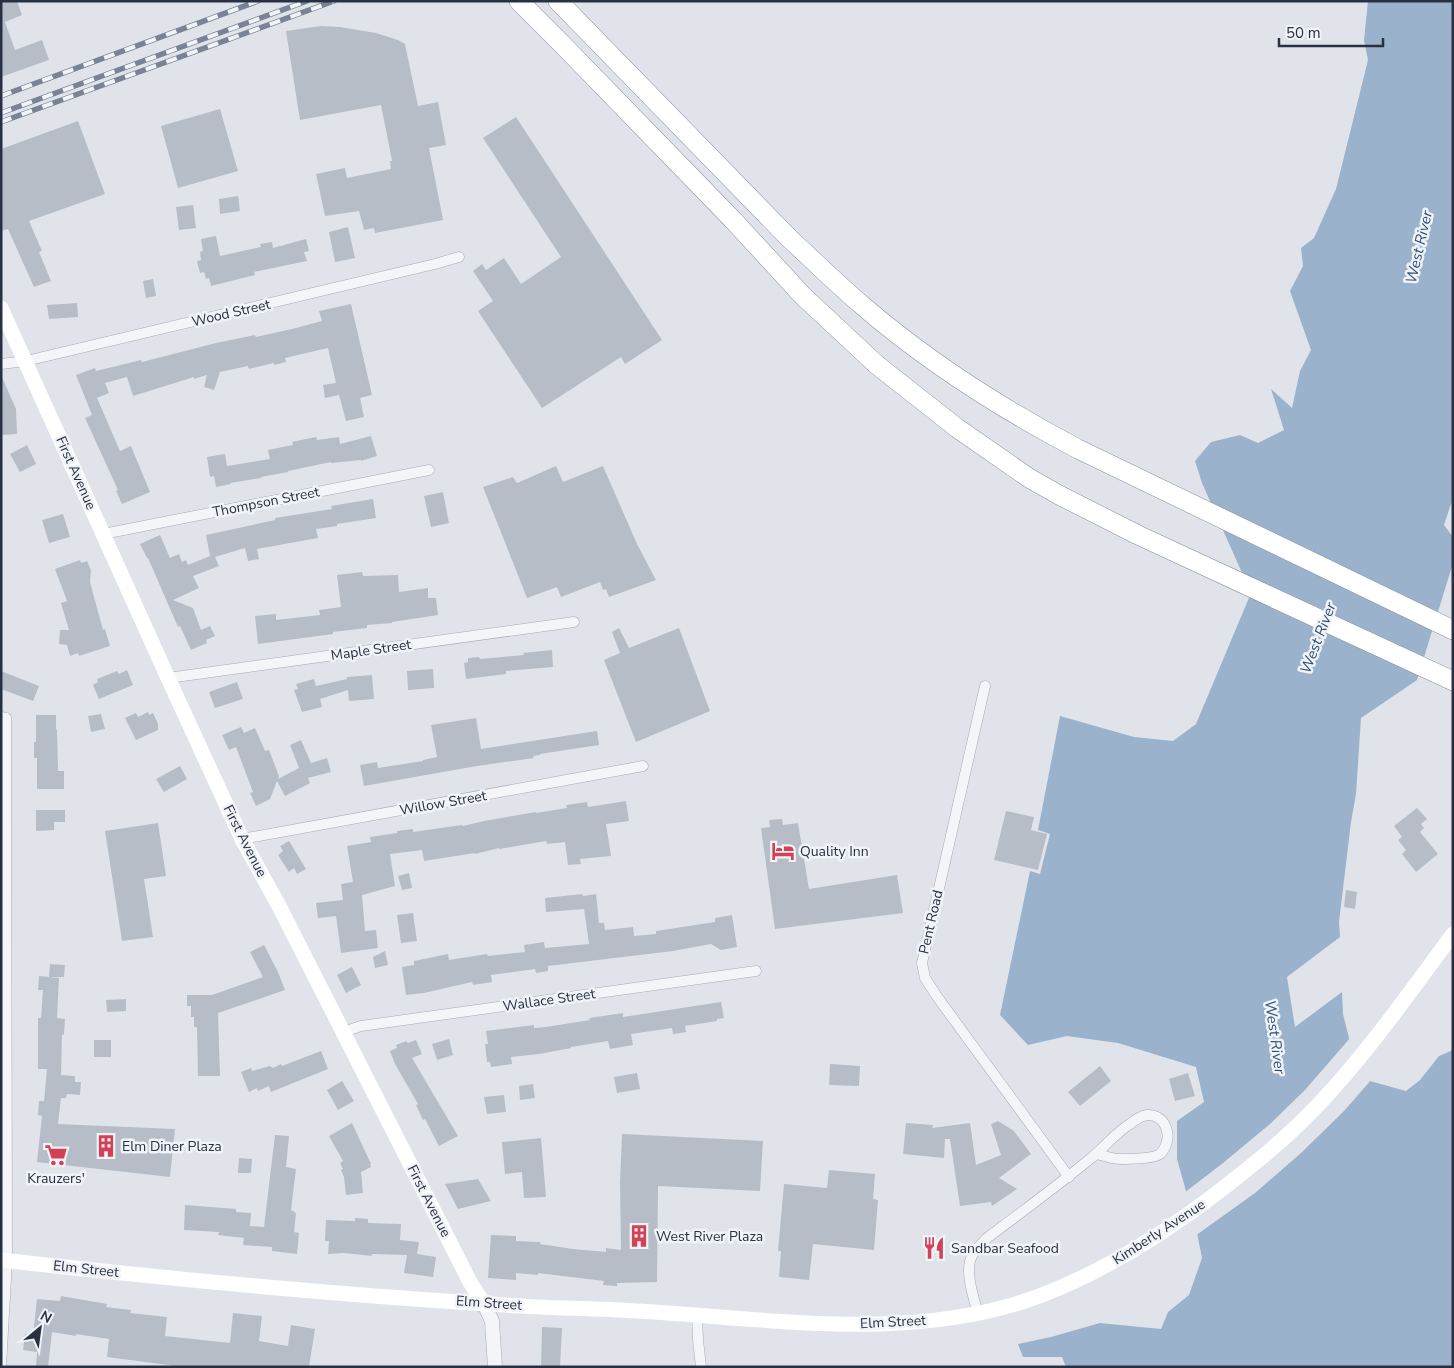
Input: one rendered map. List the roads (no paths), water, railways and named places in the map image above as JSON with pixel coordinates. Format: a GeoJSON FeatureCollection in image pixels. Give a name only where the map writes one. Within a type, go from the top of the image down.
{"type":"FeatureCollection","features":[{"type":"Feature","properties":{"kind":"highway"},"geometry":{"type":"LineString","coordinates":[[519,1],[732,220],[803,296],[840,332],[897,381],[957,428],[1029,478],[1059,495],[1138,535],[1453,681]]}},
{"type":"Feature","properties":{"kind":"highway"},"geometry":{"type":"LineString","coordinates":[[558,1],[790,239],[864,307],[945,369],[1011,411],[1078,449],[1453,630]]}},
{"type":"Feature","properties":{"kind":"main road","name":"First Avenue"},"geometry":{"type":"LineString","coordinates":[[1,308],[242,839],[278,904],[470,1282],[484,1304]]}},
{"type":"Feature","properties":{"kind":"main road","name":"Kimberly Avenue"},"geometry":{"type":"LineString","coordinates":[[978,1314],[1019,1303],[1068,1284],[1115,1261],[1168,1228],[1242,1174],[1285,1137],[1326,1096],[1380,1030],[1453,934]]}},
{"type":"Feature","properties":{"kind":"main road","name":"Elm Street"},"geometry":{"type":"LineString","coordinates":[[4,1260],[317,1292],[484,1304],[858,1324],[908,1323],[978,1314]]}},
{"type":"Feature","properties":{"kind":"street","name":"Wood Street"},"geometry":{"type":"LineString","coordinates":[[1,364],[26,361],[459,257]]}},
{"type":"Feature","properties":{"kind":"street","name":"Thompson Street"},"geometry":{"type":"LineString","coordinates":[[103,534],[429,470]]}},
{"type":"Feature","properties":{"kind":"street","name":"Maple Street"},"geometry":{"type":"LineString","coordinates":[[168,678],[574,622]]}},
{"type":"Feature","properties":{"kind":"street","name":"Pent Road"},"geometry":{"type":"LineString","coordinates":[[985,686],[922,963],[925,978],[938,998],[1069,1177]]}},
{"type":"Feature","properties":{"kind":"street"},"geometry":{"type":"LineString","coordinates":[[1,1366],[4,1260],[4,718]]}},
{"type":"Feature","properties":{"kind":"street","name":"Willow Street"},"geometry":{"type":"LineString","coordinates":[[242,839],[643,766]]}},
{"type":"Feature","properties":{"kind":"street","name":"Wallace Street"},"geometry":{"type":"LineString","coordinates":[[343,1032],[361,1026],[756,971]]}},
{"type":"Feature","properties":{"kind":"street"},"geometry":{"type":"LineString","coordinates":[[978,1314],[968,1271],[970,1261],[976,1250],[987,1238],[1069,1177],[1097,1154],[1118,1132],[1141,1116],[1155,1116],[1162,1120],[1167,1127],[1168,1135],[1165,1146],[1160,1154],[1154,1157],[1113,1159],[1097,1154]]}},
{"type":"Feature","properties":{"kind":"street","name":"First Avenue"},"geometry":{"type":"LineString","coordinates":[[484,1304],[492,1321],[495,1367]]}},
{"type":"Feature","properties":{"kind":"street"},"geometry":{"type":"LineString","coordinates":[[698,1315],[701,1367]]}},
{"type":"Feature","properties":{"kind":"water","name":"West River"},"geometry":{"type":"Polygon","coordinates":[[[1368,1],[1453,1],[1453,498],[1444,525],[1453,537],[1453,563],[1417,680],[1361,718],[1356,794],[1339,922],[1340,937],[1287,977],[1295,1027],[1342,992],[1343,1014],[1359,1078],[1406,1091],[1420,1080],[1439,1056],[1453,1050],[1453,1367],[1066,1367],[1062,1357],[1023,1357],[1018,1344],[1100,1323],[1161,1329],[1168,1312],[1189,1295],[1202,1258],[1195,1223],[1177,1159],[1177,1121],[1204,1102],[1196,1067],[1118,1043],[1067,1036],[1028,1045],[1000,1015],[1030,871],[1040,874],[1050,834],[1038,830],[1060,716],[1134,737],[1173,741],[1196,724],[1251,593],[1202,483],[1195,461],[1211,442],[1240,435],[1258,443],[1284,430],[1271,389],[1292,408],[1300,371],[1311,350],[1290,291],[1303,266],[1301,248],[1314,238],[1336,189],[1368,60],[1364,40],[1368,1]]]}},
{"type":"Feature","properties":{"kind":"railway"},"geometry":{"type":"LineString","coordinates":[[1,96],[258,1]]}},
{"type":"Feature","properties":{"kind":"railway"},"geometry":{"type":"LineString","coordinates":[[1,113],[307,1]]}},
{"type":"Feature","properties":{"kind":"railway"},"geometry":{"type":"LineString","coordinates":[[1,122],[334,1]]}},
{"type":"Feature","properties":{"kind":"place","name":"Quality Inn"},"geometry":{"type":"Point","coordinates":[783,851]}},
{"type":"Feature","properties":{"kind":"place","name":"Elm Diner Plaza"},"geometry":{"type":"Point","coordinates":[106,1146]}},
{"type":"Feature","properties":{"kind":"place","name":"Krauzers'"},"geometry":{"type":"Point","coordinates":[56,1155]}},
{"type":"Feature","properties":{"kind":"place","name":"West River Plaza"},"geometry":{"type":"Point","coordinates":[639,1236]}},
{"type":"Feature","properties":{"kind":"place","name":"Sandbar Seafood"},"geometry":{"type":"Point","coordinates":[934,1248]}}]}
